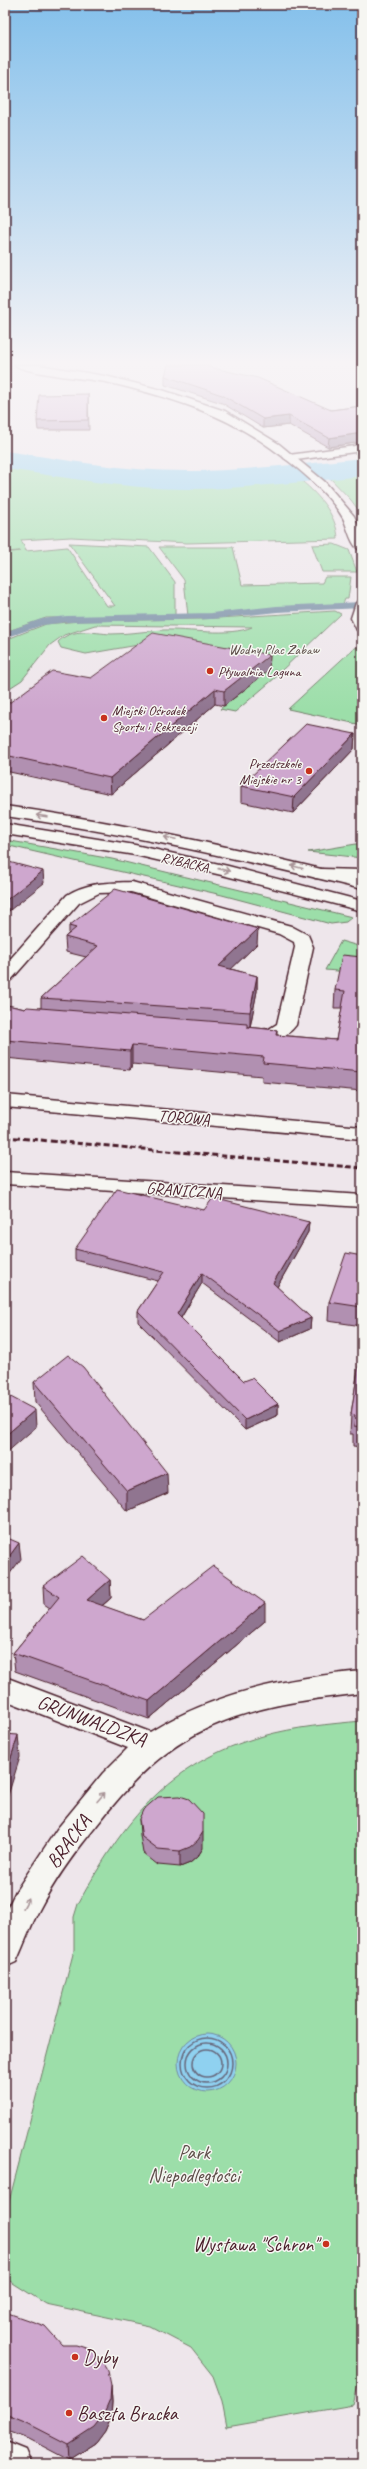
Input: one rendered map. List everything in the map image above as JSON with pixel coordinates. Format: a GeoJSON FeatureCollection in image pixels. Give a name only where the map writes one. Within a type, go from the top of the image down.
{"type":"FeatureCollection","features":[{"type":"Feature","properties":{"kind":"street"},"geometry":{"type":"LineString","coordinates":[[317,480],[348,516],[362,547]]}},
{"type":"Feature","properties":{"kind":"street","name":"RYBACKA"},"geometry":{"type":"LineString","coordinates":[[5,811],[164,836],[362,884]]}},
{"type":"Feature","properties":{"kind":"street","name":"RYBACKA"},"geometry":{"type":"LineString","coordinates":[[5,829],[135,850],[228,871],[362,906]]}},
{"type":"Feature","properties":{"kind":"street"},"geometry":{"type":"LineString","coordinates":[[321,874],[362,875]]}},
{"type":"Feature","properties":{"kind":"street"},"geometry":{"type":"LineString","coordinates":[[5,976],[66,906],[84,892],[104,887],[132,887],[285,930],[300,936],[304,947],[284,1029],[279,1033],[265,1036],[228,1033]]}},
{"type":"Feature","properties":{"kind":"street","name":"TOROWA"},"geometry":{"type":"LineString","coordinates":[[5,1101],[362,1133]]}},
{"type":"Feature","properties":{"kind":"street","name":"GRANICZNA"},"geometry":{"type":"LineString","coordinates":[[5,1178],[362,1201]]}},
{"type":"Feature","properties":{"kind":"street","name":"GRUNWALDZKA"},"geometry":{"type":"LineString","coordinates":[[5,1688],[140,1740],[250,1700],[319,1686],[362,1682]]}},
{"type":"Feature","properties":{"kind":"street","name":"BRACKA"},"geometry":{"type":"LineString","coordinates":[[5,1952],[20,1913],[69,1836],[125,1770],[140,1740]]}},
{"type":"Feature","properties":{"kind":"street"},"geometry":{"type":"LineString","coordinates":[[5,2462],[11,2464]]}},
{"type":"Feature","properties":{"kind":"green space"},"geometry":{"type":"Polygon","coordinates":[[[5,480],[133,480],[241,483],[301,480],[312,490],[330,512],[337,530],[338,539],[187,543],[71,537],[21,540],[26,551],[67,547],[107,606],[115,606],[69,543],[149,547],[175,582],[175,616],[46,618],[5,632],[5,618],[7,616],[5,616],[5,553],[20,551],[5,552],[5,480]]]}},
{"type":"Feature","properties":{"kind":"green space"},"geometry":{"type":"Polygon","coordinates":[[[332,480],[362,480],[362,515],[351,500],[332,480]]]}},
{"type":"Feature","properties":{"kind":"green space"},"geometry":{"type":"Polygon","coordinates":[[[334,544],[349,550],[357,572],[322,572],[312,545],[334,544]]]}},
{"type":"Feature","properties":{"kind":"green space"},"geometry":{"type":"Polygon","coordinates":[[[159,547],[233,547],[242,585],[322,583],[325,577],[351,577],[348,599],[345,599],[343,604],[188,616],[184,580],[159,547]]]}},
{"type":"Feature","properties":{"kind":"green space","name":"Wodny Plac Zabaw"},"geometry":{"type":"Polygon","coordinates":[[[335,611],[341,614],[281,671],[274,670],[282,672],[235,712],[220,709],[270,669],[144,644],[86,654],[61,648],[58,642],[70,634],[83,632],[117,634],[173,630],[232,632],[252,627],[95,625],[64,635],[50,645],[22,680],[5,691],[5,640],[46,624],[80,621],[201,619],[335,611]]]}},
{"type":"Feature","properties":{"kind":"green space"},"geometry":{"type":"Polygon","coordinates":[[[362,645],[362,725],[288,709],[353,649],[362,645]]]}},
{"type":"Feature","properties":{"kind":"green space"},"geometry":{"type":"Polygon","coordinates":[[[5,840],[112,859],[352,917],[346,922],[331,924],[222,895],[5,845],[5,840]]]}},
{"type":"Feature","properties":{"kind":"green space"},"geometry":{"type":"Polygon","coordinates":[[[362,843],[362,858],[308,852],[362,843]]]}},
{"type":"Feature","properties":{"kind":"green space"},"geometry":{"type":"Polygon","coordinates":[[[341,941],[362,947],[362,973],[325,970],[341,941]]]}},
{"type":"Feature","properties":{"kind":"green space","name":"Park Niepodległości"},"geometry":{"type":"Polygon","coordinates":[[[362,1721],[362,2370],[353,2405],[227,2427],[222,2401],[213,2376],[191,2348],[149,2326],[46,2304],[5,2278],[5,2217],[74,1950],[74,1917],[78,1904],[95,1874],[113,1847],[131,1822],[152,1799],[175,1779],[200,1762],[230,1747],[263,1736],[312,1726],[362,1721]]]}},
{"type":"Feature","properties":{"kind":"water"},"geometry":{"type":"Polygon","coordinates":[[[207,2034],[218,2036],[228,2042],[234,2052],[236,2063],[234,2074],[228,2084],[218,2090],[207,2092],[196,2090],[186,2084],[180,2074],[178,2063],[180,2052],[186,2042],[196,2036],[207,2034]]]}},
{"type":"Feature","properties":{"kind":"building"},"geometry":{"type":"Polygon","coordinates":[[[153,633],[270,655],[224,691],[215,689],[110,778],[5,755],[5,706],[52,671],[91,678],[153,633]]]}},
{"type":"Feature","properties":{"kind":"building"},"geometry":{"type":"Polygon","coordinates":[[[306,724],[355,734],[294,797],[241,786],[306,724]]]}},
{"type":"Feature","properties":{"kind":"building"},"geometry":{"type":"Polygon","coordinates":[[[5,861],[43,871],[5,901],[5,861]]]}},
{"type":"Feature","properties":{"kind":"building"},"geometry":{"type":"Polygon","coordinates":[[[115,889],[258,929],[219,966],[257,976],[250,1012],[41,998],[98,946],[65,937],[76,928],[69,926],[115,889]]]}},
{"type":"Feature","properties":{"kind":"building"},"geometry":{"type":"Polygon","coordinates":[[[342,955],[362,957],[362,1072],[263,1063],[264,1057],[132,1045],[130,1051],[5,1040],[5,1003],[7,1005],[25,1009],[27,1007],[247,1024],[247,1027],[277,1030],[276,1035],[336,1040],[345,991],[335,990],[342,955]]]}},
{"type":"Feature","properties":{"kind":"building"},"geometry":{"type":"Polygon","coordinates":[[[117,1189],[204,1210],[213,1198],[309,1222],[273,1283],[311,1318],[280,1331],[202,1273],[177,1314],[244,1381],[252,1378],[278,1404],[245,1420],[138,1311],[164,1272],[75,1249],[117,1189]]]}},
{"type":"Feature","properties":{"kind":"building"},"geometry":{"type":"Polygon","coordinates":[[[346,1253],[362,1256],[362,1307],[329,1302],[346,1253]]]}},
{"type":"Feature","properties":{"kind":"building"},"geometry":{"type":"Polygon","coordinates":[[[362,1344],[362,1427],[354,1426],[355,1415],[351,1414],[362,1344]]]}},
{"type":"Feature","properties":{"kind":"building"},"geometry":{"type":"Polygon","coordinates":[[[68,1355],[83,1367],[167,1473],[127,1491],[34,1382],[68,1355]]]}},
{"type":"Feature","properties":{"kind":"building"},"geometry":{"type":"Polygon","coordinates":[[[5,1394],[35,1410],[5,1436],[5,1394]]]}},
{"type":"Feature","properties":{"kind":"building"},"geometry":{"type":"Polygon","coordinates":[[[5,1537],[19,1543],[5,1562],[5,1537]]]}},
{"type":"Feature","properties":{"kind":"building"},"geometry":{"type":"Polygon","coordinates":[[[83,1556],[110,1580],[87,1600],[143,1620],[213,1566],[265,1603],[149,1701],[13,1653],[59,1597],[43,1586],[83,1556]]]}},
{"type":"Feature","properties":{"kind":"building"},"geometry":{"type":"Polygon","coordinates":[[[5,1734],[18,1735],[5,1777],[5,1734]]]}},
{"type":"Feature","properties":{"kind":"building"},"geometry":{"type":"Polygon","coordinates":[[[180,1796],[189,1799],[203,1814],[203,1832],[198,1840],[190,1847],[180,1851],[158,1849],[142,1837],[139,1819],[143,1810],[158,1797],[180,1796]]]}},
{"type":"Feature","properties":{"kind":"building"},"geometry":{"type":"Polygon","coordinates":[[[5,2312],[45,2326],[62,2345],[76,2345],[89,2349],[100,2358],[108,2371],[111,2385],[110,2400],[104,2414],[94,2427],[68,2444],[27,2423],[5,2414],[5,2312]]]}},
{"type":"Feature","properties":{"kind":"waterway"},"geometry":{"type":"LineString","coordinates":[[5,635],[42,622],[67,619],[212,616],[277,609],[362,605]]}},
{"type":"Feature","properties":{"kind":"railway"},"geometry":{"type":"LineString","coordinates":[[5,1137],[362,1168]]}},
{"type":"Feature","properties":{"kind":"place","name":"Pływalnia Laguna"},"geometry":{"type":"Point","coordinates":[210,671]}},
{"type":"Feature","properties":{"kind":"place","name":"Miejski Ośrodek Sportu i Rekreacji"},"geometry":{"type":"Point","coordinates":[104,718]}},
{"type":"Feature","properties":{"kind":"place","name":"Przedszkole Miejskie nr 3"},"geometry":{"type":"Point","coordinates":[309,771]}},
{"type":"Feature","properties":{"kind":"place","name":"Wystawa \"Schron\""},"geometry":{"type":"Point","coordinates":[326,2244]}},
{"type":"Feature","properties":{"kind":"place","name":"Dyby"},"geometry":{"type":"Point","coordinates":[75,2357]}},
{"type":"Feature","properties":{"kind":"place","name":"Baszta Bracka"},"geometry":{"type":"Point","coordinates":[69,2413]}}]}
